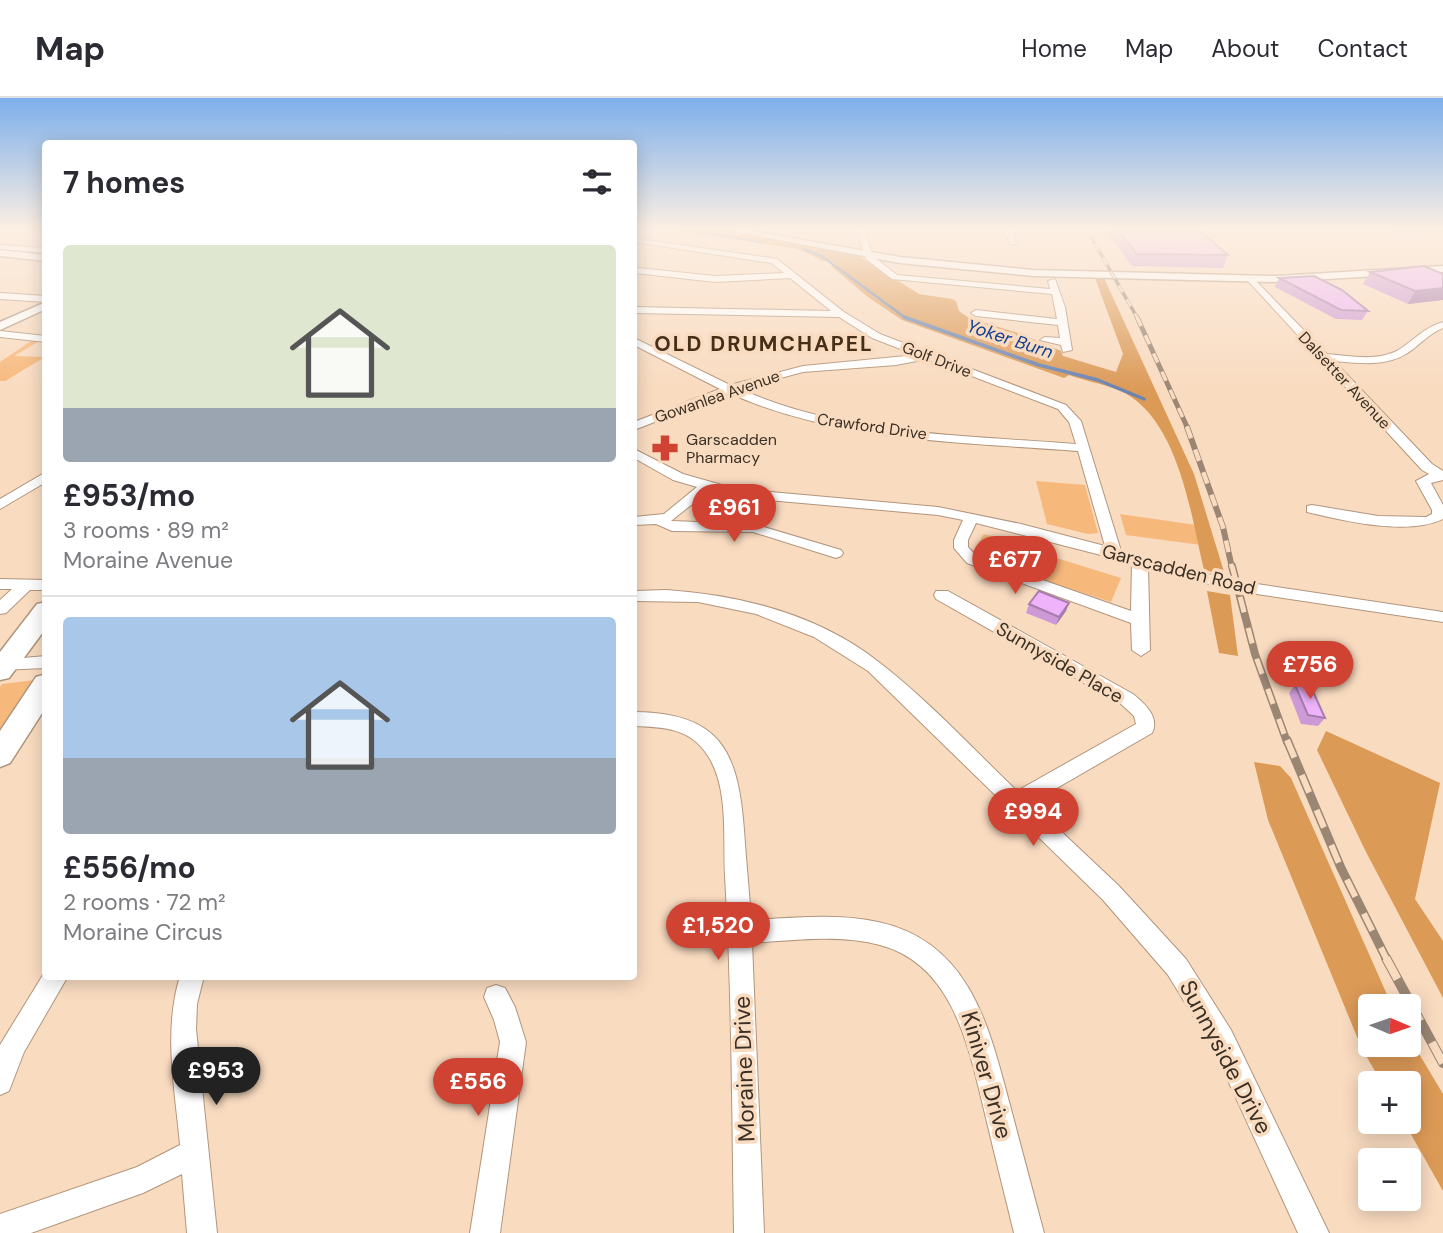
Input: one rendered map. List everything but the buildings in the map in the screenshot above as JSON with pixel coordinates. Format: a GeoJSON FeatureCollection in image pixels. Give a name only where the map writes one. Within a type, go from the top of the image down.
{"type":"FeatureCollection","features":[{"type":"Feature","properties":{"kind":"main road"},"geometry":{"type":"LineString","coordinates":[[2,668],[42,615]]}},
{"type":"Feature","properties":{"kind":"main road"},"geometry":{"type":"LineString","coordinates":[[0,755],[42,690]]}},
{"type":"Feature","properties":{"kind":"street","name":"Golf Drive"},"geometry":{"type":"LineString","coordinates":[[802,283],[841,314],[876,336],[1062,407],[1075,421],[1115,554]]}},
{"type":"Feature","properties":{"kind":"street"},"geometry":{"type":"LineString","coordinates":[[945,283],[1056,292]]}},
{"type":"Feature","properties":{"kind":"street"},"geometry":{"type":"LineString","coordinates":[[1045,340],[1066,346],[1053,283]]}},
{"type":"Feature","properties":{"kind":"street","name":"Dalsetter Avenue"},"geometry":{"type":"LineString","coordinates":[[1255,283],[1427,467],[1441,475]]}},
{"type":"Feature","properties":{"kind":"street"},"geometry":{"type":"LineString","coordinates":[[0,296],[42,299]]}},
{"type":"Feature","properties":{"kind":"street"},"geometry":{"type":"LineString","coordinates":[[0,326],[42,307]]}},
{"type":"Feature","properties":{"kind":"street"},"geometry":{"type":"LineString","coordinates":[[637,310],[841,314]]}},
{"type":"Feature","properties":{"kind":"street"},"geometry":{"type":"LineString","coordinates":[[976,313],[993,319],[1062,322]]}},
{"type":"Feature","properties":{"kind":"street"},"geometry":{"type":"LineString","coordinates":[[1324,357],[1379,358],[1396,355],[1429,329],[1443,325]]}},
{"type":"Feature","properties":{"kind":"street"},"geometry":{"type":"LineString","coordinates":[[0,334],[42,339]]}},
{"type":"Feature","properties":{"kind":"street","name":"Crawford Drive"},"geometry":{"type":"LineString","coordinates":[[637,342],[732,390],[780,409],[861,428],[1083,448]]}},
{"type":"Feature","properties":{"kind":"street","name":"Gowanlea Avenue"},"geometry":{"type":"LineString","coordinates":[[637,425],[764,377],[846,363],[912,360],[926,356]]}},
{"type":"Feature","properties":{"kind":"street","name":"Garscadden Road"},"geometry":{"type":"LineString","coordinates":[[637,455],[661,470],[705,487],[757,497],[896,506],[971,518],[1230,585],[1443,617]]}},
{"type":"Feature","properties":{"kind":"street"},"geometry":{"type":"LineString","coordinates":[[1312,509],[1412,523],[1433,521],[1439,516],[1439,510],[1423,481],[1441,475]]}},
{"type":"Feature","properties":{"kind":"street"},"geometry":{"type":"LineString","coordinates":[[0,505],[42,479]]}},
{"type":"Feature","properties":{"kind":"street"},"geometry":{"type":"LineString","coordinates":[[637,521],[669,517],[705,487]]}},
{"type":"Feature","properties":{"kind":"street"},"geometry":{"type":"LineString","coordinates":[[971,518],[961,540],[961,548],[972,560],[1139,620]]}},
{"type":"Feature","properties":{"kind":"street"},"geometry":{"type":"LineString","coordinates":[[659,520],[672,527],[754,528],[836,553]]}},
{"type":"Feature","properties":{"kind":"street"},"geometry":{"type":"LineString","coordinates":[[1140,562],[1141,650]]}},
{"type":"Feature","properties":{"kind":"street"},"geometry":{"type":"LineString","coordinates":[[0,584],[42,585]]}},
{"type":"Feature","properties":{"kind":"street"},"geometry":{"type":"LineString","coordinates":[[0,609],[24,586]]}},
{"type":"Feature","properties":{"kind":"street","name":"Sunnyside Place"},"geometry":{"type":"LineString","coordinates":[[942,595],[1127,699],[1140,709],[1145,720],[1145,728],[1015,802]]}},
{"type":"Feature","properties":{"kind":"street","name":"Sunnyside Drive"},"geometry":{"type":"LineString","coordinates":[[637,596],[681,596],[749,606],[821,634],[852,650],[874,667],[1111,892],[1177,967],[1222,1039],[1314,1233]]}},
{"type":"Feature","properties":{"kind":"street"},"geometry":{"type":"LineString","coordinates":[[2,668],[42,663]]}},
{"type":"Feature","properties":{"kind":"street","name":"Moraine Drive"},"geometry":{"type":"LineString","coordinates":[[637,719],[673,721],[686,725],[705,737],[719,752],[731,790],[740,932],[749,1233]]}},
{"type":"Feature","properties":{"kind":"street","name":"Kiniver Drive"},"geometry":{"type":"LineString","coordinates":[[740,932],[858,928],[891,935],[916,947],[939,964],[963,997],[977,1028],[1029,1233]]}},
{"type":"Feature","properties":{"kind":"street"},"geometry":{"type":"LineString","coordinates":[[0,1082],[13,1045],[54,980]]}},
{"type":"Feature","properties":{"kind":"street"},"geometry":{"type":"LineString","coordinates":[[191,980],[184,1004],[183,1029],[202,1233]]}},
{"type":"Feature","properties":{"kind":"street"},"geometry":{"type":"LineString","coordinates":[[485,1233],[513,1042],[506,1016],[496,997]]}},
{"type":"Feature","properties":{"kind":"street"},"geometry":{"type":"LineString","coordinates":[[0,1229],[143,1179],[194,1153]]}},
{"type":"Feature","properties":{"kind":"shaded area"},"geometry":{"type":"Polygon","coordinates":[[[851,283],[901,283],[919,294],[956,301],[959,311],[969,318],[1021,334],[1061,351],[1063,356],[1116,372],[1123,354],[1097,283],[1106,283],[1194,474],[1225,575],[1204,570],[1180,472],[1158,426],[1143,407],[1125,393],[1111,387],[1069,375],[1064,378],[902,320],[851,283]]]}},
{"type":"Feature","properties":{"kind":"shaded area"},"geometry":{"type":"Polygon","coordinates":[[[31,341],[38,342],[14,356],[42,359],[5,381],[0,381],[0,362],[31,341]]]}},
{"type":"Feature","properties":{"kind":"shaded area"},"geometry":{"type":"Polygon","coordinates":[[[1036,481],[1085,485],[1098,533],[1088,534],[1047,524],[1036,481]]]}},
{"type":"Feature","properties":{"kind":"shaded area"},"geometry":{"type":"Polygon","coordinates":[[[1120,514],[1196,525],[1201,545],[1126,535],[1120,514]]]}},
{"type":"Feature","properties":{"kind":"shaded area"},"geometry":{"type":"Polygon","coordinates":[[[984,534],[1048,554],[1036,576],[971,555],[984,534]]]}},
{"type":"Feature","properties":{"kind":"shaded area"},"geometry":{"type":"Polygon","coordinates":[[[1053,557],[1121,578],[1111,602],[1041,579],[1053,557]]]}},
{"type":"Feature","properties":{"kind":"shaded area"},"geometry":{"type":"Polygon","coordinates":[[[1207,591],[1230,595],[1238,656],[1219,653],[1207,591]]]}},
{"type":"Feature","properties":{"kind":"shaded area"},"geometry":{"type":"Polygon","coordinates":[[[35,680],[0,735],[0,687],[2,684],[35,680]]]}},
{"type":"Feature","properties":{"kind":"shaded area"},"geometry":{"type":"Polygon","coordinates":[[[1326,731],[1440,783],[1415,899],[1443,941],[1443,998],[1366,852],[1317,750],[1326,731]]]}},
{"type":"Feature","properties":{"kind":"shaded area"},"geometry":{"type":"Polygon","coordinates":[[[1254,762],[1280,766],[1291,778],[1387,994],[1358,994],[1358,1039],[1268,820],[1254,762]]]}},
{"type":"Feature","properties":{"kind":"shaded area"},"geometry":{"type":"Polygon","coordinates":[[[1367,1057],[1421,1057],[1443,1094],[1443,1191],[1411,1134],[1421,1134],[1421,1071],[1375,1071],[1367,1057]]]}},
{"type":"Feature","properties":{"kind":"waterway","name":"Yoker Burn"},"geometry":{"type":"LineString","coordinates":[[858,283],[905,317]]}},
{"type":"Feature","properties":{"kind":"waterway","name":"Yoker Burn"},"geometry":{"type":"LineString","coordinates":[[905,317],[1039,365],[1098,380],[1144,399]]}},
{"type":"Feature","properties":{"kind":"railway"},"geometry":{"type":"LineString","coordinates":[[1117,283],[1138,318]]}},
{"type":"Feature","properties":{"kind":"railway"},"geometry":{"type":"LineString","coordinates":[[1138,318],[1188,429]]}},
{"type":"Feature","properties":{"kind":"railway"},"geometry":{"type":"LineString","coordinates":[[1187,427],[1223,527],[1232,568]]}},
{"type":"Feature","properties":{"kind":"railway"},"geometry":{"type":"LineString","coordinates":[[1232,566],[1255,654],[1287,742]]}},
{"type":"Feature","properties":{"kind":"railway"},"geometry":{"type":"LineString","coordinates":[[1287,740],[1341,868],[1386,958]]}},
{"type":"Feature","properties":{"kind":"railway"},"geometry":{"type":"LineString","coordinates":[[1386,958],[1443,1063]]}},
{"type":"Feature","properties":{"kind":"place","name":"Garscadden Pharmacy"},"geometry":{"type":"Point","coordinates":[665,448]}},
{"type":"Feature","properties":{"kind":"district","name":"OLD DRUMCHAPEL"},"geometry":{"type":"Point","coordinates":[764,344]}}]}
